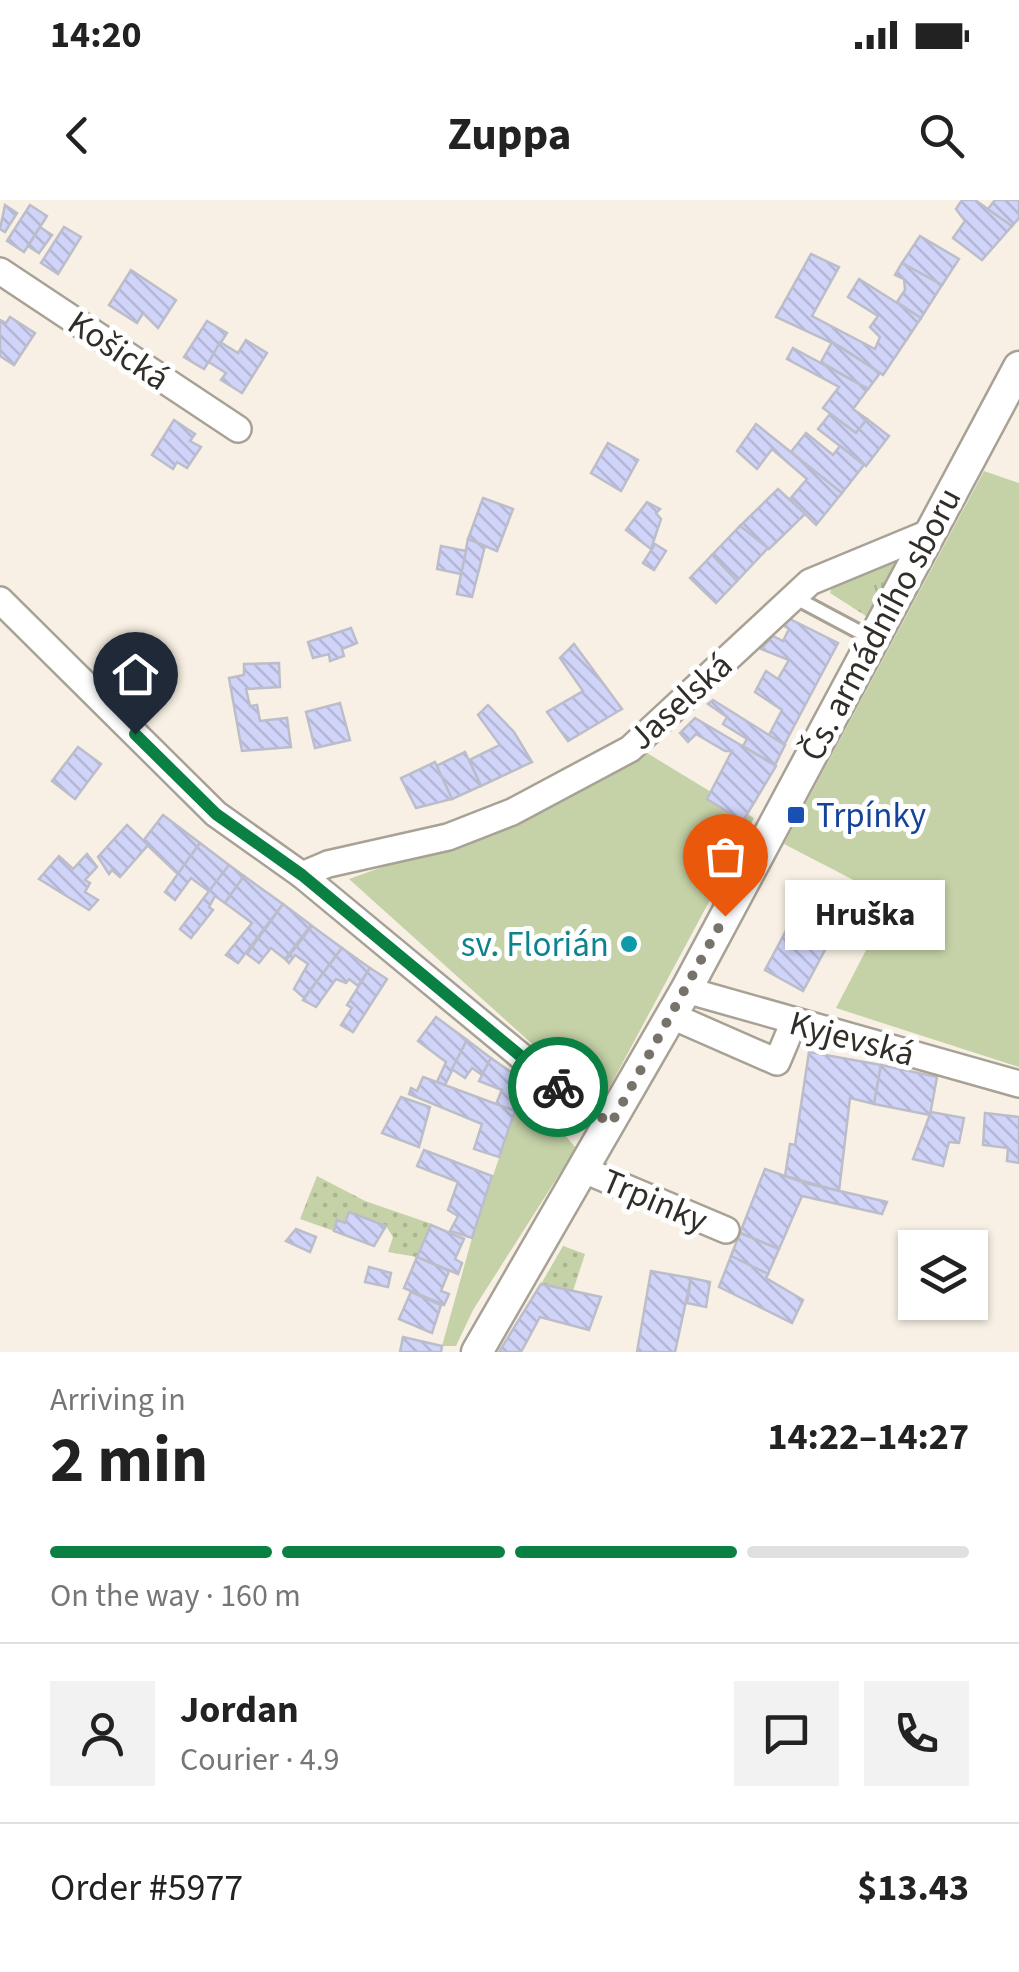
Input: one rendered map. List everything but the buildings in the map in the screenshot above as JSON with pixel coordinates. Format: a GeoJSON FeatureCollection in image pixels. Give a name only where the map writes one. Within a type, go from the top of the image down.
{"type":"FeatureCollection","features":[{"type":"Feature","properties":{"kind":"street","name":"Košická"},"geometry":{"type":"LineString","coordinates":[[0,271],[238,429]]}},
{"type":"Feature","properties":{"kind":"street","name":"Čs. armádního sboru"},"geometry":{"type":"LineString","coordinates":[[477,1352],[679,1003],[926,534],[1019,367]]}},
{"type":"Feature","properties":{"kind":"street","name":"Jaselská"},"geometry":{"type":"LineString","coordinates":[[302,875],[328,864],[448,837],[512,812],[630,749],[794,596],[822,576],[926,534]]}},
{"type":"Feature","properties":{"kind":"street"},"geometry":{"type":"LineString","coordinates":[[0,600],[216,814],[302,875],[557,1086],[611,1124]]}},
{"type":"Feature","properties":{"kind":"street"},"geometry":{"type":"LineString","coordinates":[[679,1003],[777,1062],[794,1024]]}},
{"type":"Feature","properties":{"kind":"street","name":"Kyjevská"},"geometry":{"type":"LineString","coordinates":[[679,1003],[794,1024],[1019,1084]]}},
{"type":"Feature","properties":{"kind":"street","name":"Trpinky"},"geometry":{"type":"LineString","coordinates":[[584,1170],[726,1230]]}},
{"type":"Feature","properties":{"kind":"lane"},"geometry":{"type":"LineString","coordinates":[[794,596],[871,638]]}},
{"type":"Feature","properties":{"kind":"green space"},"geometry":{"type":"Polygon","coordinates":[[[984,471],[1019,483],[1019,1067],[836,1008],[892,900],[784,844],[984,471]]]}},
{"type":"Feature","properties":{"kind":"green space"},"geometry":{"type":"Polygon","coordinates":[[[897,558],[900,562],[869,618],[830,593],[833,583],[897,558]]]}},
{"type":"Feature","properties":{"kind":"green space"},"geometry":{"type":"Polygon","coordinates":[[[642,750],[754,818],[600,1105],[349,879],[514,820],[642,750]]]}},
{"type":"Feature","properties":{"kind":"green space"},"geometry":{"type":"Polygon","coordinates":[[[523,1087],[576,1148],[473,1310],[456,1346],[442,1346],[472,1238],[523,1087]]]}},
{"type":"Feature","properties":{"kind":"green space"},"geometry":{"type":"Polygon","coordinates":[[[317,1176],[365,1201],[432,1224],[417,1257],[388,1252],[393,1237],[386,1226],[350,1212],[345,1223],[337,1220],[334,1231],[300,1219],[317,1176]]]}},
{"type":"Feature","properties":{"kind":"green space"},"geometry":{"type":"Polygon","coordinates":[[[563,1246],[585,1254],[573,1291],[541,1284],[563,1246]]]}},
{"type":"Feature","properties":{"kind":"way so far"},"geometry":{"type":"LineString","coordinates":[[558,1087],[611,1124],[725,916]]}},
{"type":"Feature","properties":{"kind":"place","name":"Trpínky"},"geometry":{"type":"Point","coordinates":[796,815]}},
{"type":"Feature","properties":{"kind":"place","name":"Hruška"},"geometry":{"type":"Point","coordinates":[725,916]}},
{"type":"Feature","properties":{"kind":"place","name":"sv. Florián"},"geometry":{"type":"Point","coordinates":[629,944]}},
{"type":"Feature","properties":{"kind":"route"},"geometry":{"type":"LineString","coordinates":[[135,734],[216,814],[302,875],[506,1040],[558,1087]]}}]}
